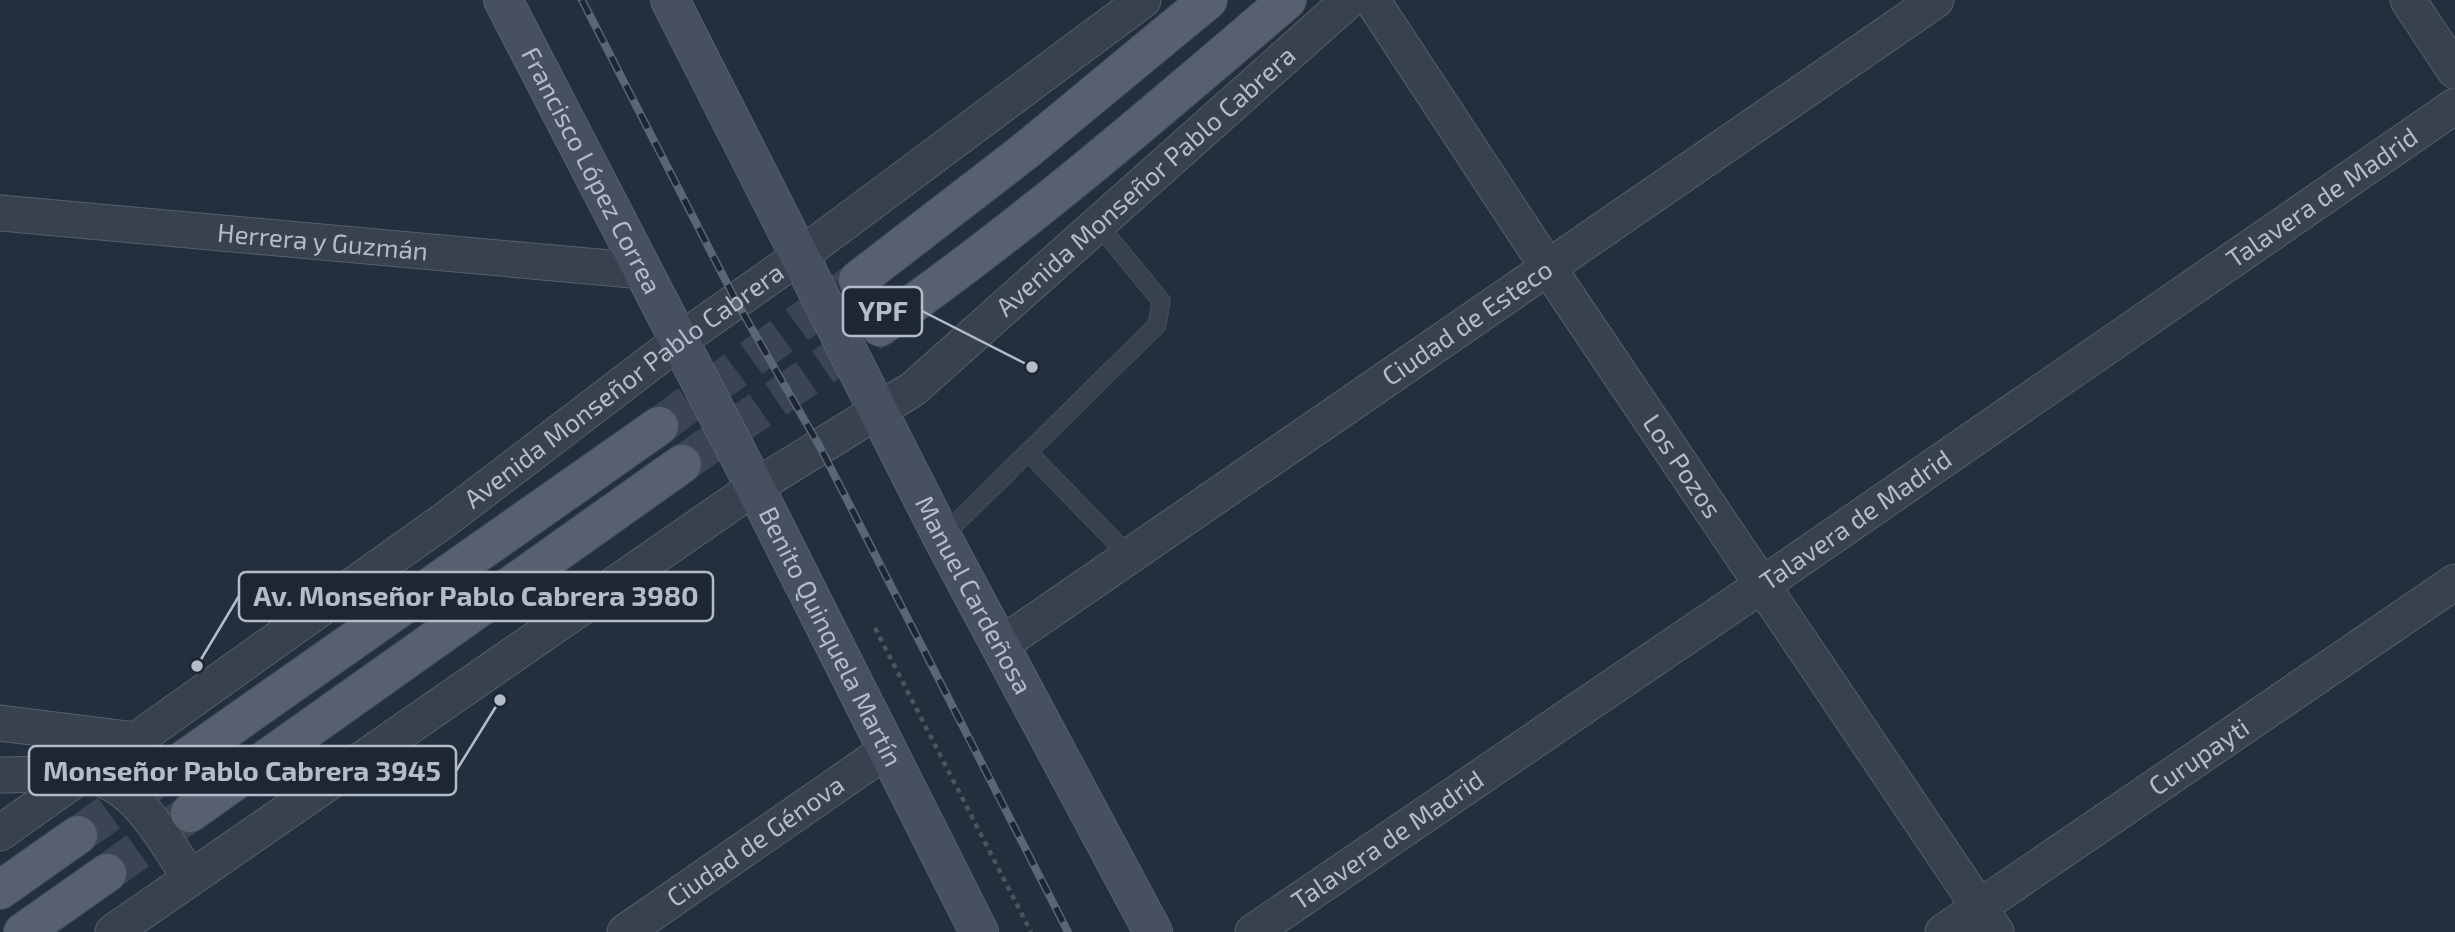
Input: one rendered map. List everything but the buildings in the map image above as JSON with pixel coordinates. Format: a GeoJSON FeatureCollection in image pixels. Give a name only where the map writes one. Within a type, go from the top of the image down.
{"type":"FeatureCollection","features":[{"type":"Feature","properties":{"kind":"main road","name":"Francisco López Correa"},"geometry":{"type":"LineString","coordinates":[[503,0],[678,341]]}},
{"type":"Feature","properties":{"kind":"main road"},"geometry":{"type":"LineString","coordinates":[[670,0],[801,255]]}},
{"type":"Feature","properties":{"kind":"main road"},"geometry":{"type":"LineString","coordinates":[[858,280],[1024,152],[1209,0]]}},
{"type":"Feature","properties":{"kind":"main road","name":"Avenida Monseñor Pablo Cabrera"},"geometry":{"type":"LineString","coordinates":[[880,327],[926,295],[1072,181],[1287,0]]}},
{"type":"Feature","properties":{"kind":"main road","name":"Manuel Cardeñosa"},"geometry":{"type":"LineString","coordinates":[[801,255],[942,537],[1153,932]]}},
{"type":"Feature","properties":{"kind":"main road","name":"Benito Quinquela Martín"},"geometry":{"type":"LineString","coordinates":[[678,341],[755,486],[979,932]]}},
{"type":"Feature","properties":{"kind":"main road","name":"Avenida Monseñor Pablo Cabrera"},"geometry":{"type":"LineString","coordinates":[[162,775],[660,426]]}},
{"type":"Feature","properties":{"kind":"main road"},"geometry":{"type":"LineString","coordinates":[[190,813],[682,464]]}},
{"type":"Feature","properties":{"kind":"main road"},"geometry":{"type":"LineString","coordinates":[[0,890],[78,835]]}},
{"type":"Feature","properties":{"kind":"main road"},"geometry":{"type":"LineString","coordinates":[[23,932],[107,873]]}},
{"type":"Feature","properties":{"kind":"street","name":"Avenida Monseñor Pablo Cabrera"},"geometry":{"type":"LineString","coordinates":[[0,833],[136,740],[446,519],[678,341],[801,255],[1143,0]]}},
{"type":"Feature","properties":{"kind":"street","name":"Avenida Monseñor Pablo Cabrera"},"geometry":{"type":"LineString","coordinates":[[113,932],[755,486],[879,411],[926,379],[1349,0]]}},
{"type":"Feature","properties":{"kind":"street","name":"Los Pozos"},"geometry":{"type":"LineString","coordinates":[[1372,0],[1987,920]]}},
{"type":"Feature","properties":{"kind":"street","name":"Ciudad de Esteco"},"geometry":{"type":"LineString","coordinates":[[999,646],[1936,0]]}},
{"type":"Feature","properties":{"kind":"street"},"geometry":{"type":"LineString","coordinates":[[2408,0],[2455,71]]}},
{"type":"Feature","properties":{"kind":"street","name":"Talavera de Madrid"},"geometry":{"type":"LineString","coordinates":[[1253,932],[1762,586],[2455,106]]}},
{"type":"Feature","properties":{"kind":"street","name":"Herrera y Guzmán"},"geometry":{"type":"LineString","coordinates":[[0,213],[643,271]]}},
{"type":"Feature","properties":{"kind":"street","name":"Curupayti"},"geometry":{"type":"LineString","coordinates":[[1942,932],[1987,920],[2455,582]]}},
{"type":"Feature","properties":{"kind":"street"},"geometry":{"type":"LineString","coordinates":[[0,723],[136,740]]}},
{"type":"Feature","properties":{"kind":"street","name":"Ciudad de Génova"},"geometry":{"type":"LineString","coordinates":[[625,932],[887,750]]}},
{"type":"Feature","properties":{"kind":"street"},"geometry":{"type":"LineString","coordinates":[[0,775],[83,774],[116,786],[143,809],[190,878]]}},
{"type":"Feature","properties":{"kind":"lane"},"geometry":{"type":"LineString","coordinates":[[942,537],[1157,325],[1161,302],[1098,224]]}},
{"type":"Feature","properties":{"kind":"lane"},"geometry":{"type":"LineString","coordinates":[[1028,453],[1129,556]]}},
{"type":"Feature","properties":{"kind":"tunnel"},"geometry":{"type":"LineString","coordinates":[[659,426],[858,280]]}},
{"type":"Feature","properties":{"kind":"tunnel"},"geometry":{"type":"LineString","coordinates":[[682,464],[880,327]]}},
{"type":"Feature","properties":{"kind":"tunnel"},"geometry":{"type":"LineString","coordinates":[[78,835],[157,779]]}},
{"type":"Feature","properties":{"kind":"tunnel"},"geometry":{"type":"LineString","coordinates":[[107,873],[190,813]]}},
{"type":"Feature","properties":{"kind":"railway"},"geometry":{"type":"LineString","coordinates":[[582,0],[736,301],[820,447],[1068,932]]}},
{"type":"Feature","properties":{"kind":"place","name":"YPF"},"geometry":{"type":"Point","coordinates":[1032,367]}},
{"type":"Feature","properties":{"kind":"place","name":"Av. Monseñor Pablo Cabrera 3980"},"geometry":{"type":"Point","coordinates":[197,666]}},
{"type":"Feature","properties":{"kind":"place","name":"Monseñor Pablo Cabrera 3945"},"geometry":{"type":"Point","coordinates":[500,700]}}]}
